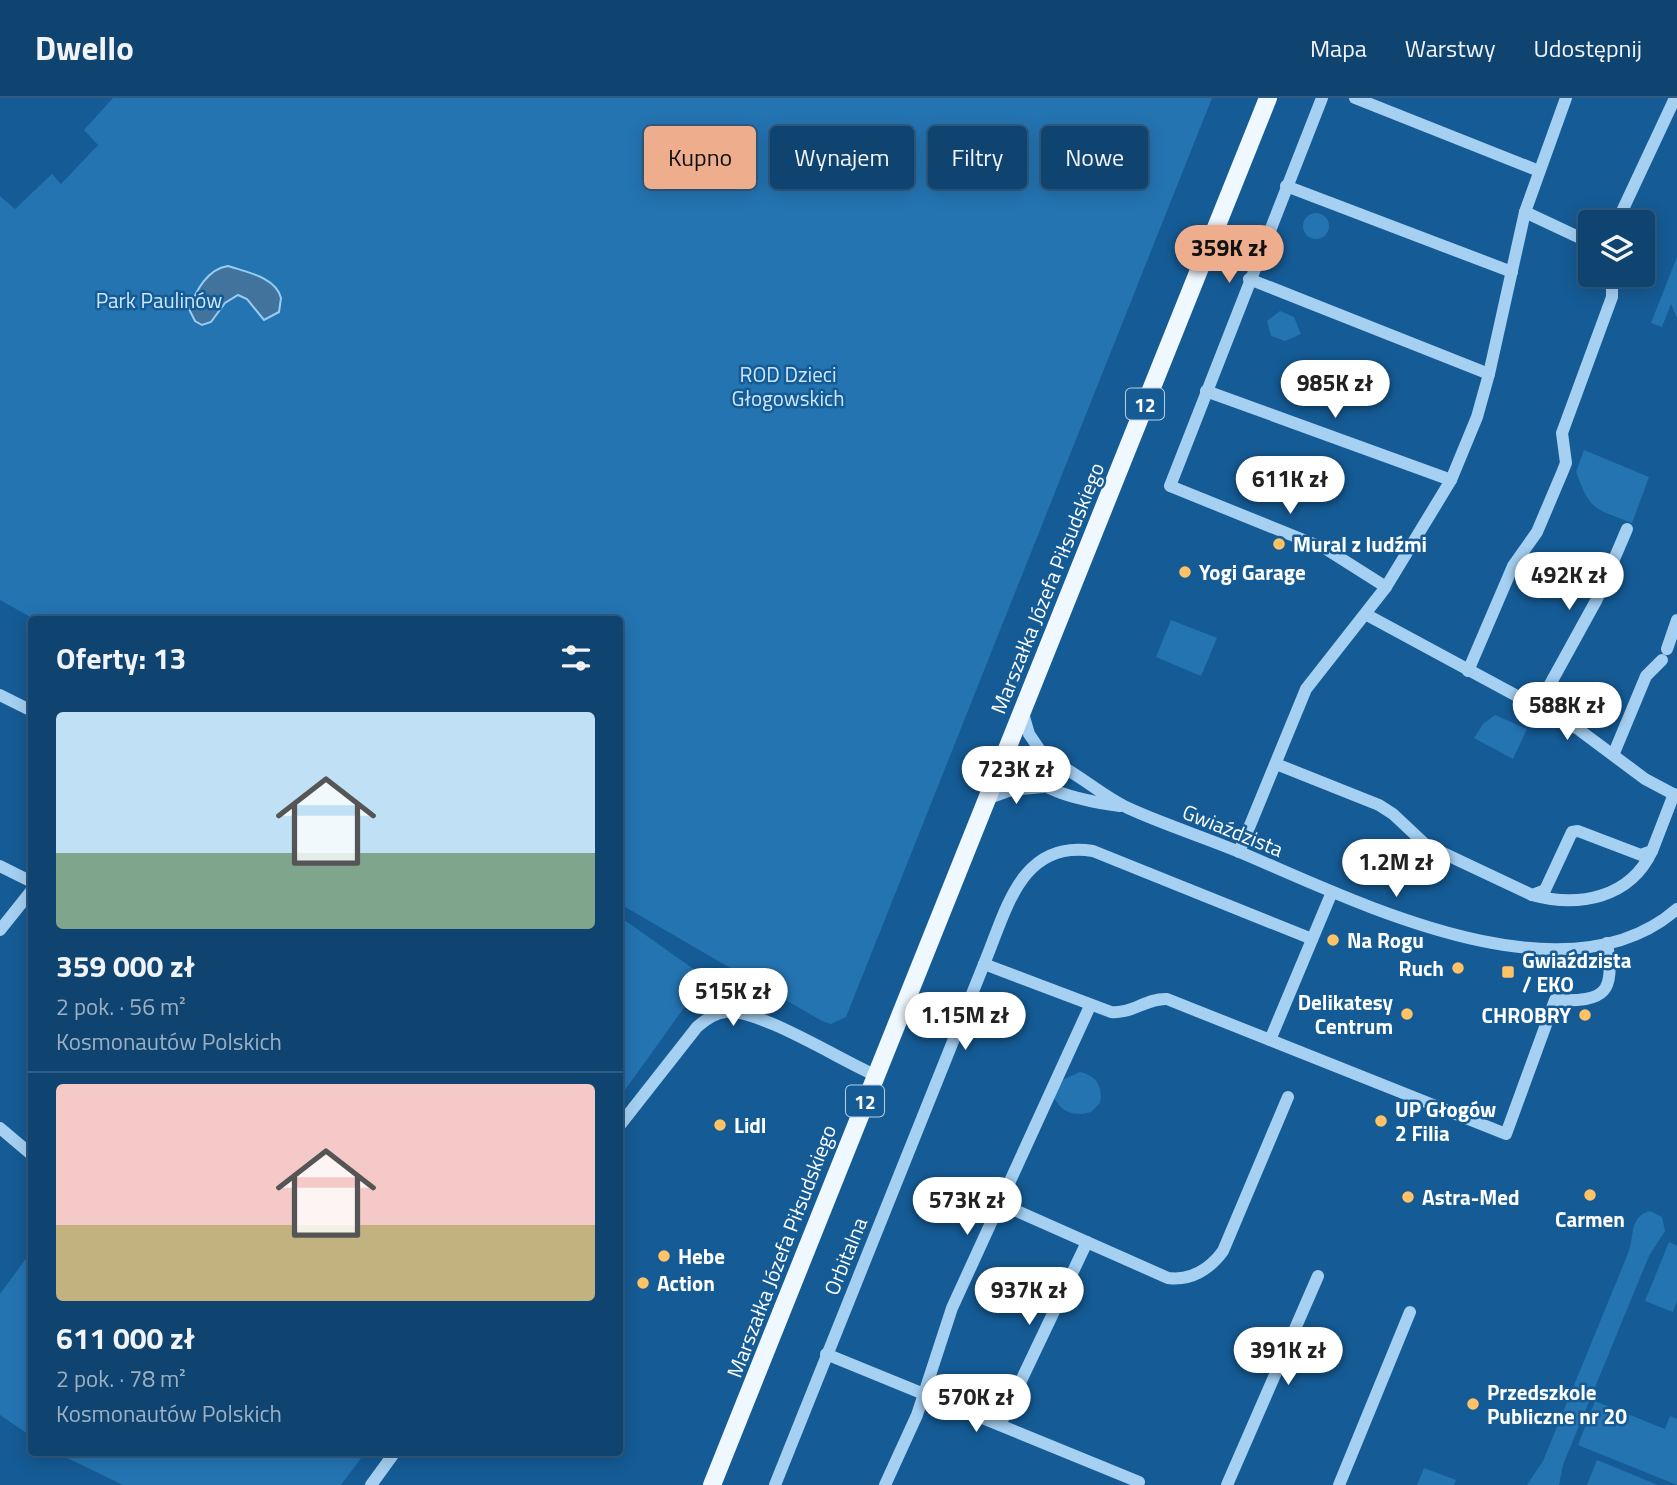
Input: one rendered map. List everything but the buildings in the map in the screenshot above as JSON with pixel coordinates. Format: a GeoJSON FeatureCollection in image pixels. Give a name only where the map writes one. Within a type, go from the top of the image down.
{"type":"FeatureCollection","features":[{"type":"Feature","properties":{"kind":"main road","name":"Marszałka Józefa Piłsudskiego"},"geometry":{"type":"LineString","coordinates":[[712,1485],[985,799],[1269,98]]}},
{"type":"Feature","properties":{"kind":"street"},"geometry":{"type":"LineString","coordinates":[[1322,98],[1170,486],[1326,549],[1387,587]]}},
{"type":"Feature","properties":{"kind":"street"},"geometry":{"type":"LineString","coordinates":[[1354,98],[1539,171]]}},
{"type":"Feature","properties":{"kind":"street"},"geometry":{"type":"LineString","coordinates":[[1239,852],[1306,689],[1387,587],[1451,480],[1477,417],[1489,374],[1524,212],[1566,98]]}},
{"type":"Feature","properties":{"kind":"street"},"geometry":{"type":"LineString","coordinates":[[1623,210],[1675,98]]}},
{"type":"Feature","properties":{"kind":"street"},"geometry":{"type":"LineString","coordinates":[[1286,186],[1512,272]]}},
{"type":"Feature","properties":{"kind":"street"},"geometry":{"type":"LineString","coordinates":[[1524,212],[1578,237]]}},
{"type":"Feature","properties":{"kind":"street"},"geometry":{"type":"LineString","coordinates":[[1249,279],[1489,374]]}},
{"type":"Feature","properties":{"kind":"street"},"geometry":{"type":"LineString","coordinates":[[1468,671],[1513,566],[1537,531],[1566,463],[1562,433],[1612,297],[1612,287]]}},
{"type":"Feature","properties":{"kind":"street"},"geometry":{"type":"LineString","coordinates":[[1206,391],[1451,480]]}},
{"type":"Feature","properties":{"kind":"street"},"geometry":{"type":"LineString","coordinates":[[1537,708],[1597,599],[1627,529]]}},
{"type":"Feature","properties":{"kind":"street"},"geometry":{"type":"LineString","coordinates":[[1276,764],[1379,805],[1393,814],[1426,845],[1532,895],[1569,902],[1604,895],[1639,875],[1675,795],[1645,779],[1614,753],[1537,708],[1367,615]]}},
{"type":"Feature","properties":{"kind":"street"},"geometry":{"type":"LineString","coordinates":[[1614,753],[1646,676],[1665,654],[1677,620]]}},
{"type":"Feature","properties":{"kind":"street"},"geometry":{"type":"LineString","coordinates":[[0,695],[28,709]]}},
{"type":"Feature","properties":{"kind":"street"},"geometry":{"type":"LineString","coordinates":[[1022,710],[1029,734],[1046,759]]}},
{"type":"Feature","properties":{"kind":"street","name":"Gwiaździsta"},"geometry":{"type":"LineString","coordinates":[[1004,755],[1046,759],[1127,808],[1332,892],[1414,923],[1500,945],[1546,950],[1584,948],[1646,929],[1677,909]]}},
{"type":"Feature","properties":{"kind":"street","name":"Gwiaździsta"},"geometry":{"type":"LineString","coordinates":[[1004,755],[1028,778],[1043,787],[1080,800],[1127,808]]}},
{"type":"Feature","properties":{"kind":"street"},"geometry":{"type":"LineString","coordinates":[[985,799],[1012,790],[1043,787]]}},
{"type":"Feature","properties":{"kind":"street"},"geometry":{"type":"LineString","coordinates":[[1532,895],[1545,890],[1572,832],[1578,831],[1641,855],[1652,851]]}},
{"type":"Feature","properties":{"kind":"street","name":"Orbitalna"},"geometry":{"type":"LineString","coordinates":[[775,1485],[984,964],[1019,881],[1030,867],[1048,856],[1079,849],[1093,851],[1312,939]]}},
{"type":"Feature","properties":{"kind":"street"},"geometry":{"type":"LineString","coordinates":[[0,866],[28,880]]}},
{"type":"Feature","properties":{"kind":"street"},"geometry":{"type":"LineString","coordinates":[[1270,1040],[1332,892]]}},
{"type":"Feature","properties":{"kind":"street"},"geometry":{"type":"LineString","coordinates":[[0,930],[28,895]]}},
{"type":"Feature","properties":{"kind":"street"},"geometry":{"type":"LineString","coordinates":[[984,964],[1090,1006],[1122,1013],[1157,999],[1167,999],[1506,1134],[1555,1000],[1595,998],[1609,985],[1612,973],[1607,943]]}},
{"type":"Feature","properties":{"kind":"street"},"geometry":{"type":"LineString","coordinates":[[885,1485],[917,1415],[952,1308],[1090,1006]]}},
{"type":"Feature","properties":{"kind":"street"},"geometry":{"type":"LineString","coordinates":[[623,1121],[697,1027],[706,1019],[727,1011],[754,1016],[875,1075]]}},
{"type":"Feature","properties":{"kind":"street"},"geometry":{"type":"LineString","coordinates":[[1001,1204],[1168,1278],[1189,1277],[1214,1263],[1232,1234],[1287,1097]]}},
{"type":"Feature","properties":{"kind":"street"},"geometry":{"type":"LineString","coordinates":[[0,1128],[27,1152]]}},
{"type":"Feature","properties":{"kind":"street"},"geometry":{"type":"LineString","coordinates":[[1000,1425],[1087,1242]]}},
{"type":"Feature","properties":{"kind":"street"},"geometry":{"type":"LineString","coordinates":[[1227,1485],[1318,1276]]}},
{"type":"Feature","properties":{"kind":"street"},"geometry":{"type":"LineString","coordinates":[[1339,1485],[1410,1312]]}},
{"type":"Feature","properties":{"kind":"street"},"geometry":{"type":"LineString","coordinates":[[826,1354],[1139,1482],[1137,1485]]}},
{"type":"Feature","properties":{"kind":"street"},"geometry":{"type":"LineString","coordinates":[[371,1485],[392,1456]]}},
{"type":"Feature","properties":{"kind":"green space","name":"ROD Dzieci Głogowskich"},"geometry":{"type":"Polygon","coordinates":[[[113,98],[1212,98],[846,1017],[831,1024],[822,1021],[623,906],[623,616],[29,616],[0,600],[0,196],[15,209],[52,174],[61,184],[98,145],[84,130],[113,98]]]}},
{"type":"Feature","properties":{"kind":"green space"},"geometry":{"type":"Polygon","coordinates":[[[1316,213],[1325,217],[1329,226],[1325,235],[1316,239],[1307,235],[1303,226],[1307,217],[1316,213]]]}},
{"type":"Feature","properties":{"kind":"green space"},"geometry":{"type":"Polygon","coordinates":[[[1677,257],[1677,318],[1671,304],[1662,327],[1651,323],[1677,257]]]}},
{"type":"Feature","properties":{"kind":"green space"},"geometry":{"type":"Polygon","coordinates":[[[1280,311],[1294,317],[1301,334],[1285,341],[1271,336],[1267,321],[1280,311]]]}},
{"type":"Feature","properties":{"kind":"green space"},"geometry":{"type":"Polygon","coordinates":[[[1584,450],[1649,477],[1632,523],[1601,511],[1590,501],[1576,472],[1584,450]]]}},
{"type":"Feature","properties":{"kind":"green space"},"geometry":{"type":"Polygon","coordinates":[[[1171,620],[1217,638],[1201,676],[1156,657],[1171,620]]]}},
{"type":"Feature","properties":{"kind":"green space"},"geometry":{"type":"Polygon","coordinates":[[[1495,715],[1527,729],[1513,759],[1474,738],[1483,724],[1495,715]]]}},
{"type":"Feature","properties":{"kind":"green space"},"geometry":{"type":"Polygon","coordinates":[[[623,919],[695,970],[701,984],[623,1093],[623,919]]]}},
{"type":"Feature","properties":{"kind":"green space"},"geometry":{"type":"Polygon","coordinates":[[[1080,1072],[1095,1079],[1101,1092],[1100,1103],[1091,1112],[1078,1114],[1059,1106],[1053,1095],[1060,1081],[1080,1072]]]}},
{"type":"Feature","properties":{"kind":"green space"},"geometry":{"type":"Polygon","coordinates":[[[1650,1211],[1662,1217],[1665,1231],[1649,1256],[1563,1465],[1559,1485],[1527,1485],[1543,1461],[1629,1251],[1636,1222],[1644,1213],[1650,1211]]]}},
{"type":"Feature","properties":{"kind":"green space"},"geometry":{"type":"Polygon","coordinates":[[[1669,1242],[1677,1246],[1677,1301],[1673,1312],[1645,1301],[1669,1242]]]}},
{"type":"Feature","properties":{"kind":"green space"},"geometry":{"type":"Polygon","coordinates":[[[28,1256],[28,1434],[0,1415],[0,1294],[28,1256]]]}},
{"type":"Feature","properties":{"kind":"green space"},"geometry":{"type":"Polygon","coordinates":[[[1595,1401],[1665,1429],[1670,1416],[1677,1419],[1677,1485],[1578,1445],[1595,1401]]]}},
{"type":"Feature","properties":{"kind":"green space"},"geometry":{"type":"Polygon","coordinates":[[[63,1456],[363,1456],[341,1485],[123,1485],[63,1456]]]}},
{"type":"Feature","properties":{"kind":"green space"},"geometry":{"type":"Polygon","coordinates":[[[1597,1460],[1658,1485],[1587,1485],[1597,1460]]]}},
{"type":"Feature","properties":{"kind":"green space"},"geometry":{"type":"Polygon","coordinates":[[[1424,1468],[1456,1480],[1454,1485],[1417,1485],[1424,1468]]]}},
{"type":"Feature","properties":{"kind":"shaded area"},"geometry":{"type":"Polygon","coordinates":[[[228,266],[259,276],[273,285],[281,298],[279,312],[264,320],[247,299],[238,295],[225,303],[211,322],[202,325],[195,321],[189,309],[199,288],[214,271],[228,266]]]}},
{"type":"Feature","properties":{"kind":"place","name":"Mural z ludźmi"},"geometry":{"type":"Point","coordinates":[1279,544]}},
{"type":"Feature","properties":{"kind":"place","name":"Yogi Garage"},"geometry":{"type":"Point","coordinates":[1185,572]}},
{"type":"Feature","properties":{"kind":"place","name":"Na Rogu"},"geometry":{"type":"Point","coordinates":[1333,940]}},
{"type":"Feature","properties":{"kind":"place","name":"Ruch"},"geometry":{"type":"Point","coordinates":[1458,968]}},
{"type":"Feature","properties":{"kind":"place","name":"Gwiaździsta / EKO"},"geometry":{"type":"Point","coordinates":[1508,972]}},
{"type":"Feature","properties":{"kind":"place","name":"Delikatesy Centrum"},"geometry":{"type":"Point","coordinates":[1407,1014]}},
{"type":"Feature","properties":{"kind":"place","name":"CHROBRY"},"geometry":{"type":"Point","coordinates":[1585,1015]}},
{"type":"Feature","properties":{"kind":"place","name":"UP Głogów 2 Filia"},"geometry":{"type":"Point","coordinates":[1381,1121]}},
{"type":"Feature","properties":{"kind":"place","name":"Lidl"},"geometry":{"type":"Point","coordinates":[720,1125]}},
{"type":"Feature","properties":{"kind":"place","name":"Carmen"},"geometry":{"type":"Point","coordinates":[1590,1195]}},
{"type":"Feature","properties":{"kind":"place","name":"Astra-Med"},"geometry":{"type":"Point","coordinates":[1408,1197]}},
{"type":"Feature","properties":{"kind":"place","name":"Hebe"},"geometry":{"type":"Point","coordinates":[664,1256]}},
{"type":"Feature","properties":{"kind":"place","name":"Action"},"geometry":{"type":"Point","coordinates":[643,1283]}},
{"type":"Feature","properties":{"kind":"place","name":"Przedszkole Publiczne nr 20"},"geometry":{"type":"Point","coordinates":[1473,1404]}},
{"type":"Feature","properties":{"kind":"park label","name":"Park Paulinów"},"geometry":{"type":"Point","coordinates":[159,300]}}]}
